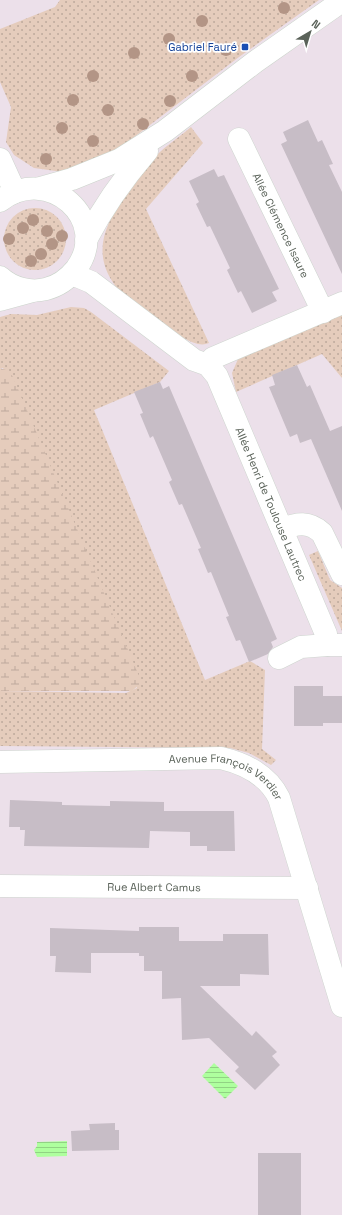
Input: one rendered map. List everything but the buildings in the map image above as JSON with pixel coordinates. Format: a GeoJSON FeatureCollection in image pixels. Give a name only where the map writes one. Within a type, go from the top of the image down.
{"type":"FeatureCollection","features":[{"type":"Feature","properties":{"kind":"street"},"geometry":{"type":"LineString","coordinates":[[0,159],[7,196],[27,188],[40,188],[72,179],[119,160],[165,131],[255,62],[342,1]]}},
{"type":"Feature","properties":{"kind":"street"},"geometry":{"type":"LineString","coordinates":[[0,300],[54,286],[72,274],[79,264],[84,252],[86,240],[96,221],[128,173],[165,131]]}},
{"type":"Feature","properties":{"kind":"street","name":"Allée Clémence Isaure"},"geometry":{"type":"LineString","coordinates":[[239,139],[332,308]]}},
{"type":"Feature","properties":{"kind":"street"},"geometry":{"type":"LineString","coordinates":[[40,188],[58,194],[73,205],[80,216],[86,240]]}},
{"type":"Feature","properties":{"kind":"street"},"geometry":{"type":"LineString","coordinates":[[72,274],[91,282],[194,360],[208,365],[213,358],[332,308]]}},
{"type":"Feature","properties":{"kind":"street"},"geometry":{"type":"LineString","coordinates":[[0,277],[13,286],[34,290]]}},
{"type":"Feature","properties":{"kind":"street","name":"Allée Henri de Toulouse Lautrec"},"geometry":{"type":"LineString","coordinates":[[208,365],[221,384],[326,634],[335,645]]}},
{"type":"Feature","properties":{"kind":"street"},"geometry":{"type":"LineString","coordinates":[[282,529],[301,524],[317,529],[322,533],[342,574]]}},
{"type":"Feature","properties":{"kind":"street","name":"Allée Henri de Toulouse Lautrec"},"geometry":{"type":"LineString","coordinates":[[279,658],[301,646],[335,645]]}},
{"type":"Feature","properties":{"kind":"street","name":"Avenue François Verdier"},"geometry":{"type":"LineString","coordinates":[[0,762],[221,758],[242,764],[260,774],[277,793],[342,1006]]}},
{"type":"Feature","properties":{"kind":"street","name":"Rue Albert Camus"},"geometry":{"type":"LineString","coordinates":[[0,886],[307,888]]}},
{"type":"Feature","properties":{"kind":"green space"},"geometry":{"type":"Polygon","coordinates":[[[60,0],[319,0],[239,57],[125,144],[110,153],[63,172],[34,168],[14,155],[6,142],[11,107],[0,82],[0,29],[55,7],[60,0]]]}},
{"type":"Feature","properties":{"kind":"green space"},"geometry":{"type":"Polygon","coordinates":[[[191,127],[203,143],[146,209],[209,343],[204,344],[199,344],[182,337],[125,296],[114,284],[107,272],[102,250],[111,218],[136,180],[154,158],[191,127]]]}},
{"type":"Feature","properties":{"kind":"green space"},"geometry":{"type":"Polygon","coordinates":[[[29,208],[41,208],[57,217],[64,227],[66,239],[64,251],[57,261],[41,270],[29,270],[18,265],[9,256],[4,245],[4,233],[9,222],[18,213],[29,208]]]}},
{"type":"Feature","properties":{"kind":"green space"},"geometry":{"type":"Polygon","coordinates":[[[71,307],[84,308],[91,312],[169,371],[160,382],[94,410],[205,680],[250,661],[265,670],[262,749],[276,760],[271,765],[249,753],[230,748],[0,746],[0,691],[126,693],[137,688],[3,368],[0,368],[0,317],[11,314],[37,315],[71,307]]]}},
{"type":"Feature","properties":{"kind":"green space"},"geometry":{"type":"Polygon","coordinates":[[[342,313],[342,378],[322,354],[236,392],[232,373],[238,359],[342,313]]]}},
{"type":"Feature","properties":{"kind":"green space"},"geometry":{"type":"Polygon","coordinates":[[[0,368],[9,371],[13,377],[139,676],[140,684],[132,691],[0,691],[0,368]]]}},
{"type":"Feature","properties":{"kind":"green space"},"geometry":{"type":"Polygon","coordinates":[[[318,551],[330,580],[342,588],[342,631],[309,555],[318,551]]]}},
{"type":"Feature","properties":{"kind":"shaded area"},"geometry":{"type":"Polygon","coordinates":[[[214,1063],[238,1086],[225,1099],[202,1076],[214,1063]]]}},
{"type":"Feature","properties":{"kind":"shaded area"},"geometry":{"type":"Polygon","coordinates":[[[67,1141],[67,1156],[37,1157],[34,1150],[37,1146],[37,1142],[67,1141]]]}},
{"type":"Feature","properties":{"kind":"place","name":"Gabriel Fauré"},"geometry":{"type":"Point","coordinates":[245,47]}}]}
